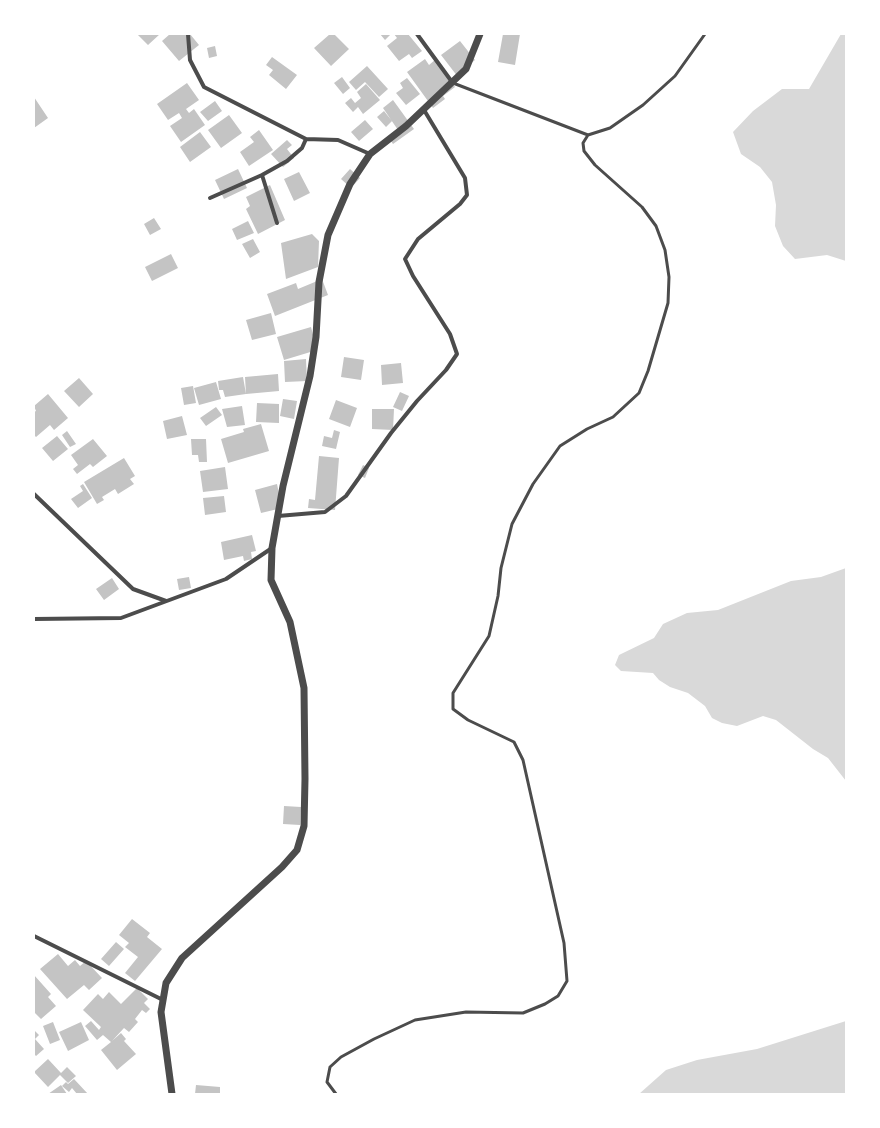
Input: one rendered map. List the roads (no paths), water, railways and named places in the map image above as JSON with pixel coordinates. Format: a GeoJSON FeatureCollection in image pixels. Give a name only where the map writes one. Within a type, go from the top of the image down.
{"type":"FeatureCollection","features":[{"type":"Feature","properties":{"kind":"street"},"geometry":{"type":"LineString","coordinates":[[188,34],[190,60],[204,87],[306,139],[338,140],[370,154]]}},
{"type":"Feature","properties":{"kind":"street"},"geometry":{"type":"LineString","coordinates":[[417,34],[453,82]]}},
{"type":"Feature","properties":{"kind":"street"},"geometry":{"type":"LineString","coordinates":[[172,1094],[161,1012],[166,983],[182,958],[282,866],[297,850],[304,826],[304,688],[290,622],[271,580],[272,548],[310,376],[316,337],[318,282],[328,235],[350,184],[370,154],[424,110],[466,69],[480,34]]}},
{"type":"Feature","properties":{"kind":"street"},"geometry":{"type":"LineString","coordinates":[[278,516],[324,512],[346,496],[391,433],[417,401],[446,370],[457,354],[450,334],[413,276],[405,259],[418,239],[460,204],[467,195],[465,178],[424,110]]}},
{"type":"Feature","properties":{"kind":"street"},"geometry":{"type":"LineString","coordinates":[[210,198],[262,175],[287,161],[302,148],[306,139]]}},
{"type":"Feature","properties":{"kind":"street"},"geometry":{"type":"LineString","coordinates":[[262,175],[277,223]]}},
{"type":"Feature","properties":{"kind":"street"},"geometry":{"type":"LineString","coordinates":[[34,494],[133,589],[166,601]]}},
{"type":"Feature","properties":{"kind":"street"},"geometry":{"type":"LineString","coordinates":[[34,618],[121,618],[226,579],[272,548]]}},
{"type":"Feature","properties":{"kind":"street"},"geometry":{"type":"LineString","coordinates":[[34,936],[163,1000]]}},
{"type":"Feature","properties":{"kind":"lane"},"geometry":{"type":"LineString","coordinates":[[453,82],[588,135],[610,128],[643,105],[675,76],[705,34]]}},
{"type":"Feature","properties":{"kind":"lane"},"geometry":{"type":"LineString","coordinates":[[336,1094],[327,1082],[330,1067],[341,1057],[374,1039],[415,1020],[466,1012],[523,1013],[545,1004],[558,996],[567,981],[564,943],[523,760],[514,742],[468,720],[453,709],[453,693],[489,636],[498,596],[501,568],[512,524],[533,484],[560,446],[587,429],[613,417],[639,393],[648,371],[668,302],[669,277],[665,250],[656,226],[642,207],[595,165],[584,151],[583,143],[588,135]]}}]}
